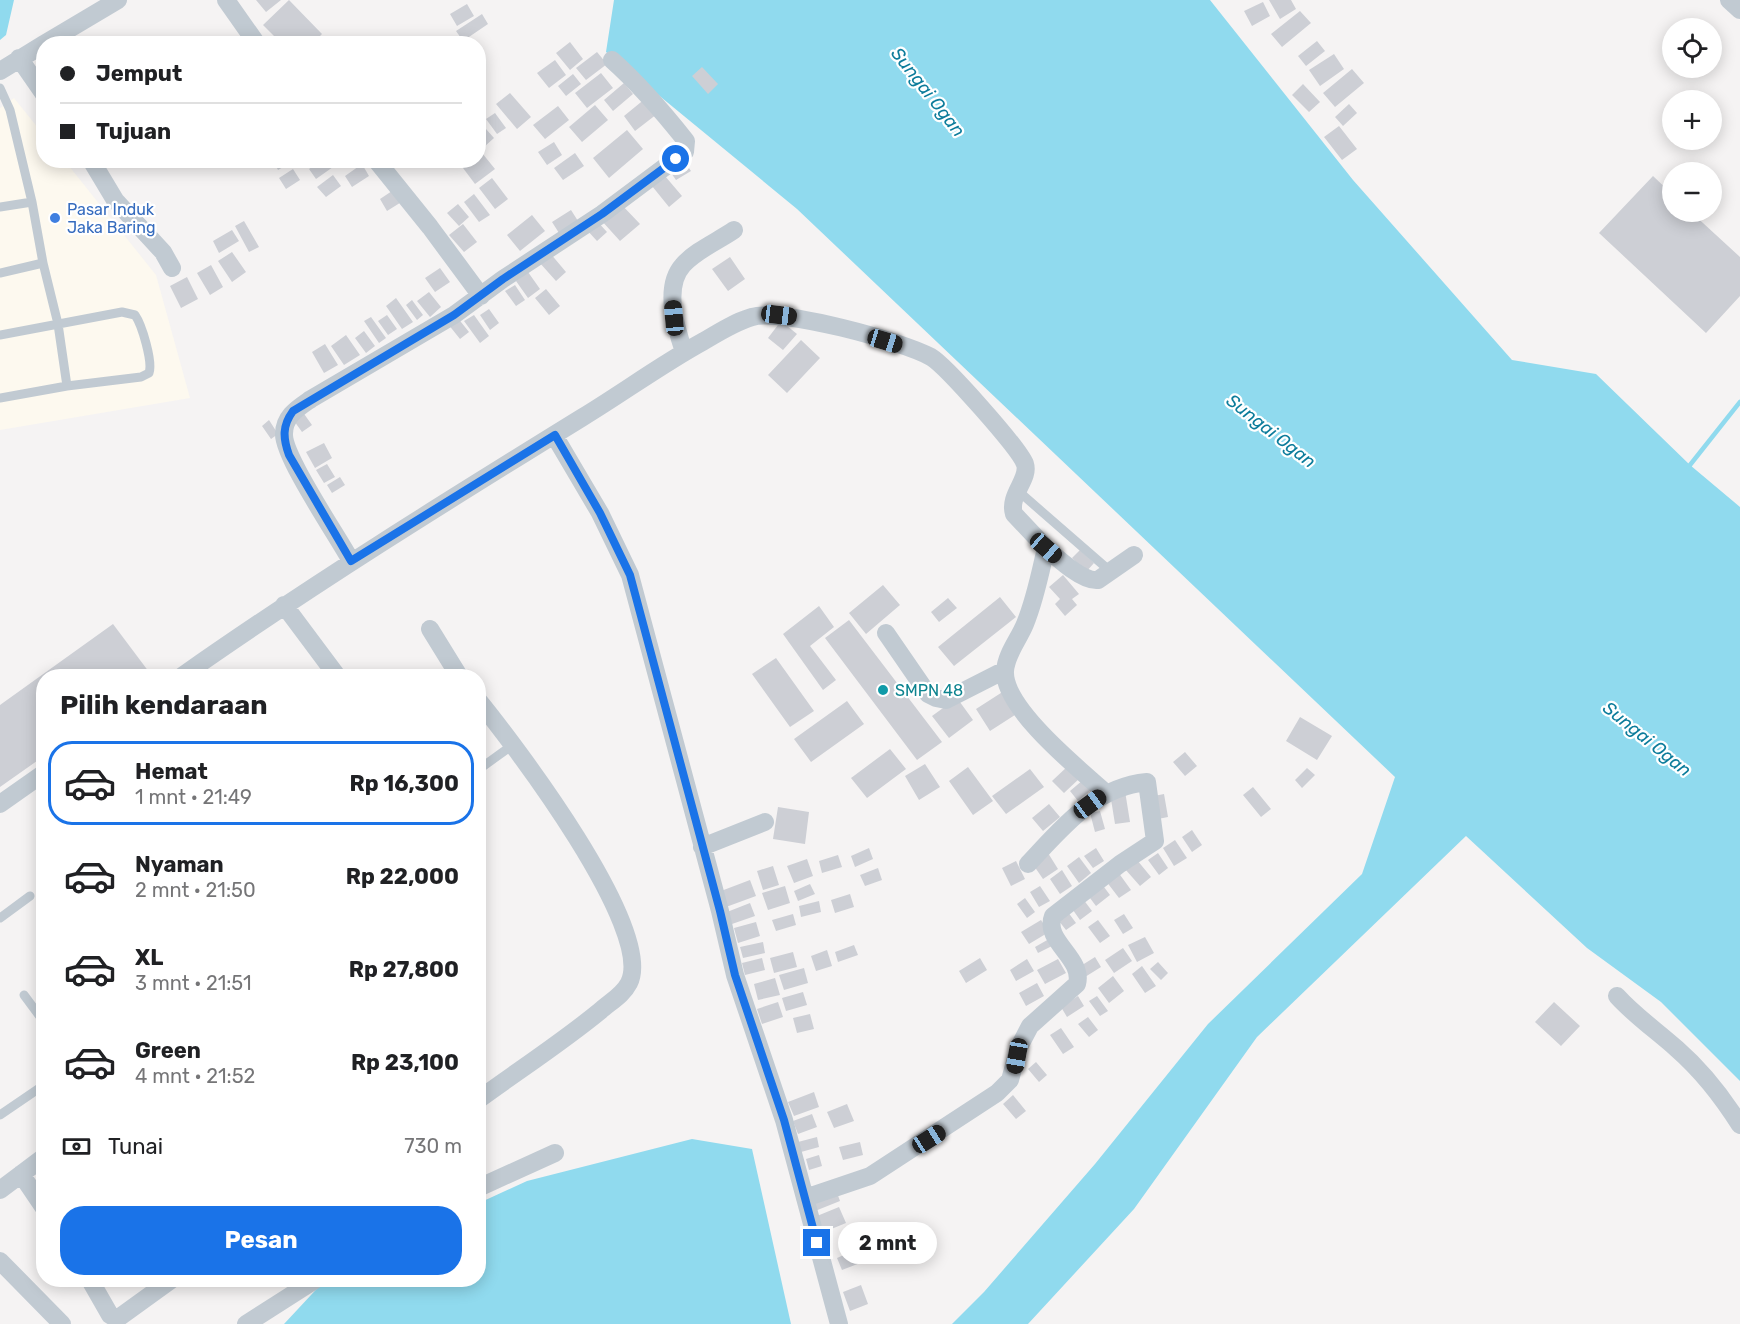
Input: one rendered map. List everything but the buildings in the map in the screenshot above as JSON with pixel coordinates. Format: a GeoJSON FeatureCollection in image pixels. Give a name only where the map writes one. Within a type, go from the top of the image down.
{"type":"FeatureCollection","features":[{"type":"Feature","properties":{"kind":"street"},"geometry":{"type":"LineString","coordinates":[[57,36],[118,0]]}},
{"type":"Feature","properties":{"kind":"street"},"geometry":{"type":"LineString","coordinates":[[226,0],[251,36]]}},
{"type":"Feature","properties":{"kind":"street"},"geometry":{"type":"LineString","coordinates":[[1729,0],[1740,10]]}},
{"type":"Feature","properties":{"kind":"street"},"geometry":{"type":"LineString","coordinates":[[0,71],[36,48]]}},
{"type":"Feature","properties":{"kind":"street"},"geometry":{"type":"LineString","coordinates":[[19,58],[36,82]]}},
{"type":"Feature","properties":{"kind":"street"},"geometry":{"type":"LineString","coordinates":[[351,561],[289,455],[284,433],[289,418],[293,411],[311,399],[454,315],[602,214],[685,152],[686,141],[667,116],[612,60]]}},
{"type":"Feature","properties":{"kind":"street"},"geometry":{"type":"LineString","coordinates":[[96,168],[116,200],[163,252],[172,268]]}},
{"type":"Feature","properties":{"kind":"street"},"geometry":{"type":"LineString","coordinates":[[384,168],[481,296]]}},
{"type":"Feature","properties":{"kind":"street"},"geometry":{"type":"LineString","coordinates":[[684,352],[672,304],[678,274],[685,263],[734,230]]}},
{"type":"Feature","properties":{"kind":"street"},"geometry":{"type":"LineString","coordinates":[[192,669],[351,561],[684,352],[753,316],[798,317],[922,353],[941,364],[979,405],[1023,461],[1025,472],[1012,504],[1014,514],[1046,548],[1065,565],[1093,581],[1098,580],[1134,555]]}},
{"type":"Feature","properties":{"kind":"street"},"geometry":{"type":"LineString","coordinates":[[555,435],[600,513],[630,575],[735,975],[784,1120],[839,1324]]}},
{"type":"Feature","properties":{"kind":"street"},"geometry":{"type":"LineString","coordinates":[[1046,548],[1025,625],[1005,670],[1010,692],[1030,720],[1063,755],[1106,793]]}},
{"type":"Feature","properties":{"kind":"street"},"geometry":{"type":"LineString","coordinates":[[284,605],[332,669]]}},
{"type":"Feature","properties":{"kind":"street"},"geometry":{"type":"LineString","coordinates":[[430,629],[455,669]]}},
{"type":"Feature","properties":{"kind":"street"},"geometry":{"type":"LineString","coordinates":[[886,633],[928,694],[936,699],[946,700],[1005,670]]}},
{"type":"Feature","properties":{"kind":"street"},"geometry":{"type":"LineString","coordinates":[[486,709],[543,784],[603,883],[625,930],[632,955],[628,985],[621,994],[486,1094]]}},
{"type":"Feature","properties":{"kind":"street"},"geometry":{"type":"LineString","coordinates":[[0,804],[36,779]]}},
{"type":"Feature","properties":{"kind":"street"},"geometry":{"type":"LineString","coordinates":[[805,1198],[870,1176],[950,1126],[1006,1086],[1014,1070],[1022,1038],[1030,1026],[1075,988],[1078,979],[1078,971],[1051,929],[1053,916],[1120,864],[1155,841],[1147,782],[1124,786],[1106,793],[1058,832],[1028,864]]}},
{"type":"Feature","properties":{"kind":"street"},"geometry":{"type":"LineString","coordinates":[[702,847],[765,822]]}},
{"type":"Feature","properties":{"kind":"street"},"geometry":{"type":"LineString","coordinates":[[1617,996],[1633,1013],[1678,1049],[1727,1104],[1740,1125]]}},
{"type":"Feature","properties":{"kind":"street"},"geometry":{"type":"LineString","coordinates":[[486,1184],[555,1153]]}},
{"type":"Feature","properties":{"kind":"street"},"geometry":{"type":"LineString","coordinates":[[0,1190],[36,1163]]}},
{"type":"Feature","properties":{"kind":"street"},"geometry":{"type":"LineString","coordinates":[[21,1174],[36,1196]]}},
{"type":"Feature","properties":{"kind":"street"},"geometry":{"type":"LineString","coordinates":[[0,1261],[62,1324]]}},
{"type":"Feature","properties":{"kind":"street"},"geometry":{"type":"LineString","coordinates":[[94,1287],[110,1315],[117,1319],[161,1287]]}},
{"type":"Feature","properties":{"kind":"street"},"geometry":{"type":"LineString","coordinates":[[246,1324],[304,1287]]}},
{"type":"Feature","properties":{"kind":"lane"},"geometry":{"type":"LineString","coordinates":[[0,88],[10,110],[32,202],[43,263],[58,324],[67,386]]}},
{"type":"Feature","properties":{"kind":"lane"},"geometry":{"type":"LineString","coordinates":[[0,117],[10,110]]}},
{"type":"Feature","properties":{"kind":"lane"},"geometry":{"type":"LineString","coordinates":[[0,207],[32,202]]}},
{"type":"Feature","properties":{"kind":"lane"},"geometry":{"type":"LineString","coordinates":[[0,273],[43,263]]}},
{"type":"Feature","properties":{"kind":"lane"},"geometry":{"type":"LineString","coordinates":[[0,335],[122,312],[132,314],[139,321],[151,363],[149,373],[141,377],[67,386],[0,398]]}},
{"type":"Feature","properties":{"kind":"lane"},"geometry":{"type":"LineString","coordinates":[[1017,490],[1110,572]]}},
{"type":"Feature","properties":{"kind":"lane"},"geometry":{"type":"LineString","coordinates":[[486,764],[514,744]]}},
{"type":"Feature","properties":{"kind":"lane"},"geometry":{"type":"LineString","coordinates":[[0,918],[30,896]]}},
{"type":"Feature","properties":{"kind":"lane"},"geometry":{"type":"LineString","coordinates":[[24,995],[36,1011]]}},
{"type":"Feature","properties":{"kind":"lane"},"geometry":{"type":"LineString","coordinates":[[0,1115],[36,1090]]}},
{"type":"Feature","properties":{"kind":"shaded area","name":"Pasar Induk Jaka Baring"},"geometry":{"type":"Polygon","coordinates":[[[14,98],[36,125],[36,168],[71,168],[156,275],[190,398],[0,430],[0,108],[14,98]]]}},
{"type":"Feature","properties":{"kind":"water"},"geometry":{"type":"Polygon","coordinates":[[[0,0],[14,0],[6,35],[0,40],[0,0]]]}},
{"type":"Feature","properties":{"kind":"water","name":"Sungai Ogan"},"geometry":{"type":"Polygon","coordinates":[[[614,0],[1210,0],[1353,180],[1512,360],[1596,374],[1690,465],[1740,507],[1740,1081],[1661,1002],[1587,948],[1466,836],[1257,1037],[1134,1209],[1028,1324],[952,1324],[984,1292],[1095,1164],[1208,1024],[1362,874],[1395,777],[797,209],[606,52],[614,0]]]}},
{"type":"Feature","properties":{"kind":"water"},"geometry":{"type":"Polygon","coordinates":[[[692,1139],[752,1149],[791,1324],[284,1324],[318,1287],[486,1287],[486,1200],[527,1181],[692,1139]]]}},
{"type":"Feature","properties":{"kind":"waterway"},"geometry":{"type":"LineString","coordinates":[[1689,468],[1740,402]]}},
{"type":"Feature","properties":{"kind":"place","name":"Pasar Induk Jaka Baring"},"geometry":{"type":"Point","coordinates":[55,218]}},
{"type":"Feature","properties":{"kind":"place","name":"SMPN 48"},"geometry":{"type":"Point","coordinates":[883,690]}},
{"type":"Feature","properties":{"kind":"route"},"geometry":{"type":"LineString","coordinates":[[676,159],[602,214],[503,279],[454,315],[293,411],[285,424],[285,444],[289,455],[351,561],[555,435],[600,513],[630,575],[735,975],[784,1120],[817,1243]]}}]}
